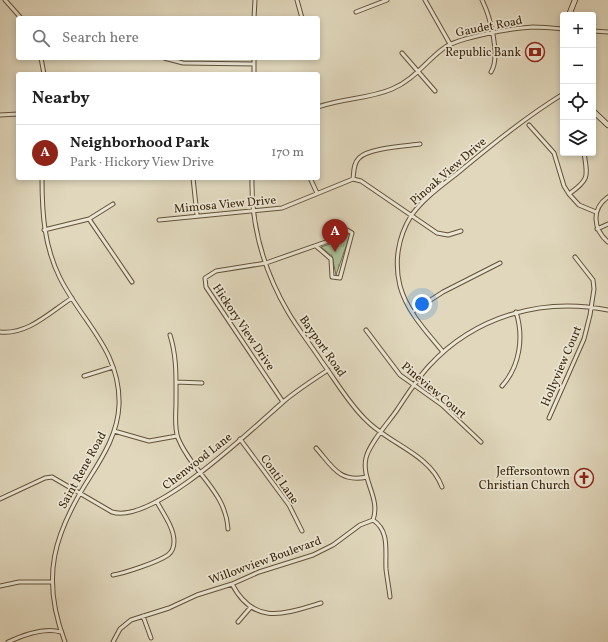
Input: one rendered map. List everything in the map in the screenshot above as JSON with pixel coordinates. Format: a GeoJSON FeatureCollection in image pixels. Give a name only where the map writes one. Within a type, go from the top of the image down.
{"type":"FeatureCollection","features":[{"type":"Feature","properties":{"kind":"main road"},"geometry":{"type":"LineString","coordinates":[[570,12],[575,0]]}},
{"type":"Feature","properties":{"kind":"main road"},"geometry":{"type":"LineString","coordinates":[[596,114],[608,125]]}},
{"type":"Feature","properties":{"kind":"street"},"geometry":{"type":"LineString","coordinates":[[5,0],[19,16]]}},
{"type":"Feature","properties":{"kind":"street"},"geometry":{"type":"LineString","coordinates":[[254,0],[254,16]]}},
{"type":"Feature","properties":{"kind":"street"},"geometry":{"type":"LineString","coordinates":[[297,0],[301,16]]}},
{"type":"Feature","properties":{"kind":"street"},"geometry":{"type":"LineString","coordinates":[[356,12],[387,0]]}},
{"type":"Feature","properties":{"kind":"street"},"geometry":{"type":"LineString","coordinates":[[425,0],[450,44]]}},
{"type":"Feature","properties":{"kind":"street"},"geometry":{"type":"LineString","coordinates":[[482,0],[492,34],[495,62],[491,72]]}},
{"type":"Feature","properties":{"kind":"street","name":"Gaudet Road"},"geometry":{"type":"LineString","coordinates":[[320,105],[329,102],[386,92],[403,84],[450,44],[492,34],[532,27],[560,29]]}},
{"type":"Feature","properties":{"kind":"street"},"geometry":{"type":"LineString","coordinates":[[596,31],[608,32]]}},
{"type":"Feature","properties":{"kind":"street"},"geometry":{"type":"LineString","coordinates":[[402,52],[435,91]]}},
{"type":"Feature","properties":{"kind":"street"},"geometry":{"type":"LineString","coordinates":[[41,60],[44,72]]}},
{"type":"Feature","properties":{"kind":"street"},"geometry":{"type":"LineString","coordinates":[[169,60],[177,63],[254,64]]}},
{"type":"Feature","properties":{"kind":"street"},"geometry":{"type":"LineString","coordinates":[[254,60],[254,72]]}},
{"type":"Feature","properties":{"kind":"street","name":"Pinoak View Drive"},"geometry":{"type":"LineString","coordinates":[[443,352],[412,312],[403,295],[397,268],[400,240],[412,216],[422,203],[436,190],[528,116],[560,96]]}},
{"type":"Feature","properties":{"kind":"street"},"geometry":{"type":"LineString","coordinates":[[0,115],[16,114]]}},
{"type":"Feature","properties":{"kind":"street"},"geometry":{"type":"LineString","coordinates":[[530,125],[554,153],[564,186],[569,194],[579,205],[596,212]]}},
{"type":"Feature","properties":{"kind":"street"},"geometry":{"type":"LineString","coordinates":[[420,144],[362,155],[355,165],[353,179],[361,181],[440,234],[448,235],[461,231]]}},
{"type":"Feature","properties":{"kind":"street"},"geometry":{"type":"LineString","coordinates":[[569,194],[586,179],[587,173],[584,156]]}},
{"type":"Feature","properties":{"kind":"street","name":"Mimosa View Drive"},"geometry":{"type":"LineString","coordinates":[[159,220],[197,215],[282,208],[353,179]]}},
{"type":"Feature","properties":{"kind":"street","name":"Saint Rene Road"},"geometry":{"type":"LineString","coordinates":[[42,180],[44,230],[53,262],[72,298],[104,345],[113,367],[119,396],[117,418],[114,431],[107,448],[68,512],[58,537],[52,582],[54,611],[65,642]]}},
{"type":"Feature","properties":{"kind":"street"},"geometry":{"type":"LineString","coordinates":[[193,180],[197,215]]}},
{"type":"Feature","properties":{"kind":"street","name":"Bayport Road"},"geometry":{"type":"LineString","coordinates":[[252,180],[257,233],[277,293],[288,312],[360,414],[428,465],[437,475],[442,487]]}},
{"type":"Feature","properties":{"kind":"street"},"geometry":{"type":"LineString","coordinates":[[311,180],[317,193]]}},
{"type":"Feature","properties":{"kind":"street"},"geometry":{"type":"LineString","coordinates":[[608,197],[602,202],[596,212],[597,229],[608,242]]}},
{"type":"Feature","properties":{"kind":"street"},"geometry":{"type":"LineString","coordinates":[[44,230],[89,219],[112,204]]}},
{"type":"Feature","properties":{"kind":"street"},"geometry":{"type":"LineString","coordinates":[[89,219],[132,282]]}},
{"type":"Feature","properties":{"kind":"street"},"geometry":{"type":"LineString","coordinates":[[597,229],[608,224]]}},
{"type":"Feature","properties":{"kind":"street","name":"Hickory View Drive"},"geometry":{"type":"LineString","coordinates":[[283,402],[213,299],[205,282],[205,276],[216,271],[266,263],[340,237],[347,230],[352,233],[340,278],[332,278],[330,259],[316,246]]}},
{"type":"Feature","properties":{"kind":"street","name":"Hollyview Court"},"geometry":{"type":"LineString","coordinates":[[550,418],[584,339],[594,289],[593,280],[575,257]]}},
{"type":"Feature","properties":{"kind":"street"},"geometry":{"type":"LineString","coordinates":[[412,312],[442,292],[500,263]]}},
{"type":"Feature","properties":{"kind":"street"},"geometry":{"type":"LineString","coordinates":[[0,332],[16,332],[26,328],[72,298]]}},
{"type":"Feature","properties":{"kind":"street"},"geometry":{"type":"LineString","coordinates":[[390,597],[386,570],[386,539],[381,529],[373,520],[375,511],[374,500],[367,477],[366,458],[382,432],[428,367],[443,352],[477,329],[498,318],[516,312],[558,306],[591,307],[608,310]]}},
{"type":"Feature","properties":{"kind":"street"},"geometry":{"type":"LineString","coordinates":[[502,386],[509,376],[520,345],[521,329],[516,312]]}},
{"type":"Feature","properties":{"kind":"street","name":"Pineview Court"},"geometry":{"type":"LineString","coordinates":[[366,330],[394,368],[414,386],[442,405],[481,442]]}},
{"type":"Feature","properties":{"kind":"street"},"geometry":{"type":"LineString","coordinates":[[170,334],[176,358],[176,418],[178,436],[185,453],[219,498],[227,515],[228,529]]}},
{"type":"Feature","properties":{"kind":"street"},"geometry":{"type":"LineString","coordinates":[[84,376],[113,367]]}},
{"type":"Feature","properties":{"kind":"street","name":"Chenwood Lane"},"geometry":{"type":"LineString","coordinates":[[0,499],[49,476],[55,478],[104,508],[121,514],[136,512],[175,492],[283,402],[328,370]]}},
{"type":"Feature","properties":{"kind":"street"},"geometry":{"type":"LineString","coordinates":[[176,382],[202,382]]}},
{"type":"Feature","properties":{"kind":"street"},"geometry":{"type":"LineString","coordinates":[[114,431],[149,441],[178,436]]}},
{"type":"Feature","properties":{"kind":"street","name":"Conti Lane"},"geometry":{"type":"LineString","coordinates":[[240,439],[289,505],[302,531]]}},
{"type":"Feature","properties":{"kind":"street"},"geometry":{"type":"LineString","coordinates":[[316,448],[342,475],[352,479],[367,477]]}},
{"type":"Feature","properties":{"kind":"street"},"geometry":{"type":"LineString","coordinates":[[112,575],[122,574],[164,556],[171,551],[174,544],[173,534],[157,502]]}},
{"type":"Feature","properties":{"kind":"street","name":"Willowview Boulevard"},"geometry":{"type":"LineString","coordinates":[[113,642],[120,629],[127,622],[169,608],[197,595],[232,584],[259,572],[313,555],[333,545],[360,525],[373,520]]}},
{"type":"Feature","properties":{"kind":"street"},"geometry":{"type":"LineString","coordinates":[[0,586],[18,582],[52,582]]}},
{"type":"Feature","properties":{"kind":"street"},"geometry":{"type":"LineString","coordinates":[[232,584],[242,600],[250,608],[269,614],[280,614],[321,603]]}},
{"type":"Feature","properties":{"kind":"street"},"geometry":{"type":"LineString","coordinates":[[238,622],[250,608]]}},
{"type":"Feature","properties":{"kind":"street"},"geometry":{"type":"LineString","coordinates":[[143,616],[152,638]]}},
{"type":"Feature","properties":{"kind":"street"},"geometry":{"type":"LineString","coordinates":[[8,642],[26,634],[53,629],[61,632]]}},
{"type":"Feature","properties":{"kind":"green space"},"geometry":{"type":"Polygon","coordinates":[[[348,234],[350,235],[336,275],[332,256],[321,247],[343,240],[348,234]]]}},
{"type":"Feature","properties":{"kind":"place","name":"Republic Bank"},"geometry":{"type":"Point","coordinates":[535,52]}},
{"type":"Feature","properties":{"kind":"place","name":"Neighborhood Park"},"geometry":{"type":"Point","coordinates":[335,252]}},
{"type":"Feature","properties":{"kind":"place","name":"Jeffersontown Christian Church"},"geometry":{"type":"Point","coordinates":[584,478]}}]}
